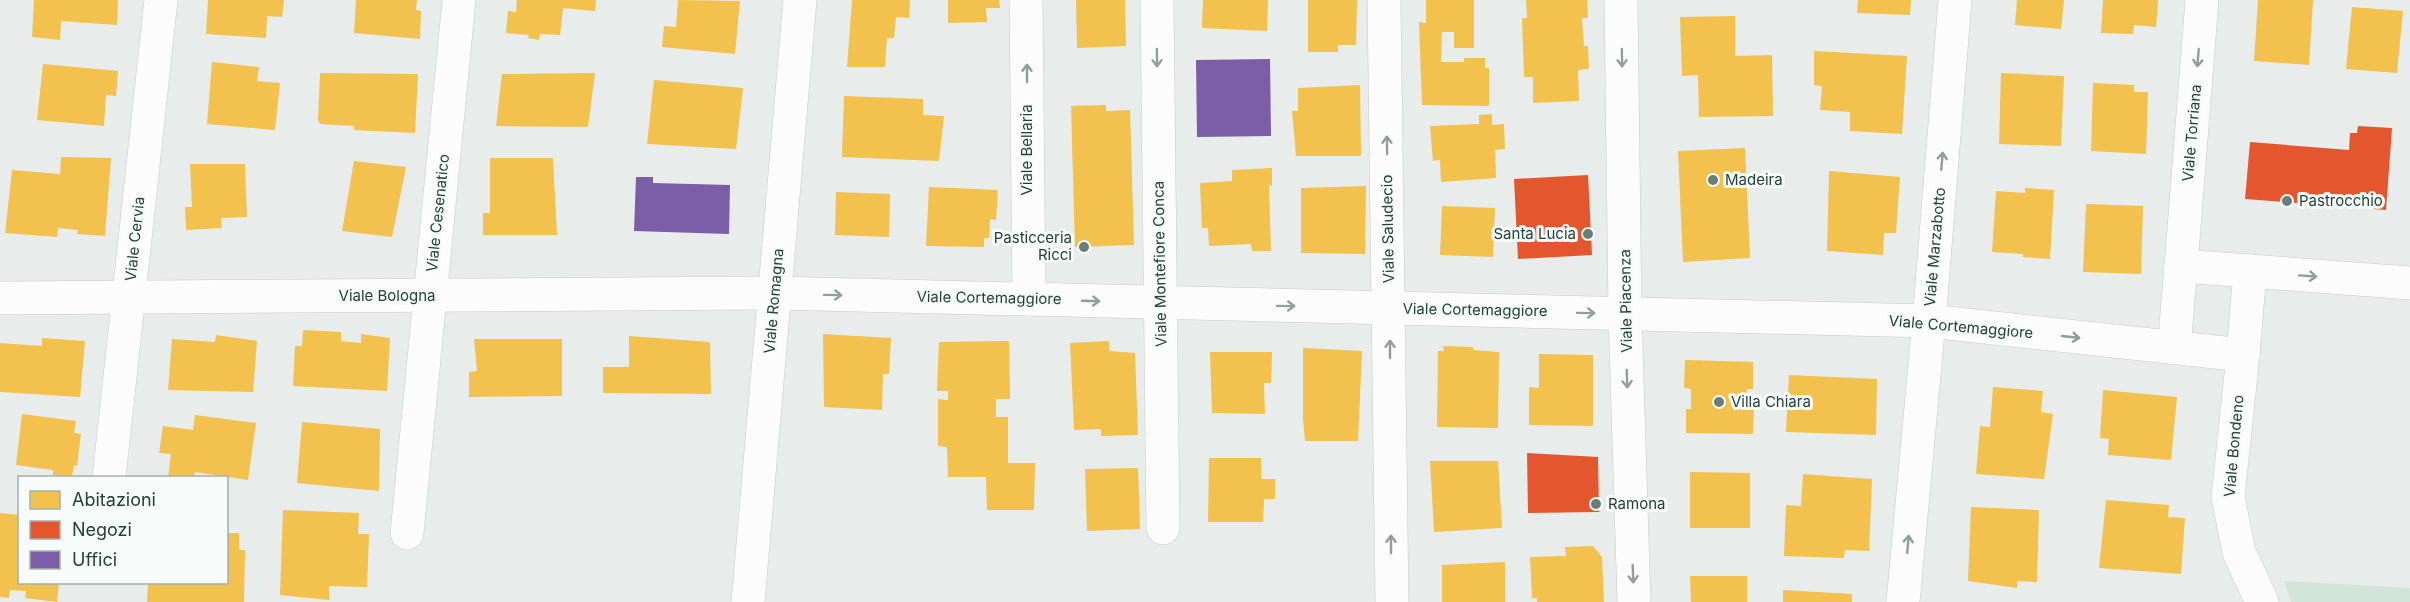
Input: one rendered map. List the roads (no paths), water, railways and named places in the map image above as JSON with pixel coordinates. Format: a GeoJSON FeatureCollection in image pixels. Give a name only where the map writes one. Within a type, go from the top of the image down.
{"type":"FeatureCollection","features":[{"type":"Feature","properties":{"kind":"street","name":"Viale Cervia"},"geometry":{"type":"LineString","coordinates":[[109,476],[161,0]]}},
{"type":"Feature","properties":{"kind":"street","name":"Viale Cesenatico"},"geometry":{"type":"LineString","coordinates":[[407,533],[459,0]]}},
{"type":"Feature","properties":{"kind":"street","name":"Viale Romagna"},"geometry":{"type":"LineString","coordinates":[[747,602],[800,0]]}},
{"type":"Feature","properties":{"kind":"street","name":"Viale Bellaria"},"geometry":{"type":"LineString","coordinates":[[1026,0],[1029,299]]}},
{"type":"Feature","properties":{"kind":"street","name":"Viale Montefiore Conca"},"geometry":{"type":"LineString","coordinates":[[1156,0],[1163,528]]}},
{"type":"Feature","properties":{"kind":"street","name":"Viale Saludecio"},"geometry":{"type":"LineString","coordinates":[[1384,0],[1392,602]]}},
{"type":"Feature","properties":{"kind":"street","name":"Viale Piacenza"},"geometry":{"type":"LineString","coordinates":[[1621,0],[1625,314],[1634,602]]}},
{"type":"Feature","properties":{"kind":"street","name":"Viale Marzabotto"},"geometry":{"type":"LineString","coordinates":[[1903,602],[1955,0]]}},
{"type":"Feature","properties":{"kind":"street","name":"Viale Torriana"},"geometry":{"type":"LineString","coordinates":[[2181,266],[2202,0]]}},
{"type":"Feature","properties":{"kind":"street"},"geometry":{"type":"LineString","coordinates":[[2174,348],[2181,266],[2410,283]]}},
{"type":"Feature","properties":{"kind":"street"},"geometry":{"type":"LineString","coordinates":[[2243,355],[2250,271]]}},
{"type":"Feature","properties":{"kind":"street","name":"Viale Bologna"},"geometry":{"type":"LineString","coordinates":[[0,298],[774,293]]}},
{"type":"Feature","properties":{"kind":"street","name":"Viale Cortemaggiore"},"geometry":{"type":"LineString","coordinates":[[774,293],[1929,321],[2243,355]]}},
{"type":"Feature","properties":{"kind":"street","name":"Viale Bondeno"},"geometry":{"type":"LineString","coordinates":[[2243,355],[2228,497],[2239,552],[2262,602]]}},
{"type":"Feature","properties":{"kind":"place","name":"Madeira"},"geometry":{"type":"Point","coordinates":[1713,180]}},
{"type":"Feature","properties":{"kind":"place","name":"Pastrocchio"},"geometry":{"type":"Point","coordinates":[2287,201]}},
{"type":"Feature","properties":{"kind":"place","name":"Santa Lucia"},"geometry":{"type":"Point","coordinates":[1588,234]}},
{"type":"Feature","properties":{"kind":"place","name":"Pasticceria Ricci"},"geometry":{"type":"Point","coordinates":[1084,247]}},
{"type":"Feature","properties":{"kind":"place","name":"Villa Chiara"},"geometry":{"type":"Point","coordinates":[1719,402]}},
{"type":"Feature","properties":{"kind":"place","name":"Ramona"},"geometry":{"type":"Point","coordinates":[1596,504]}}]}
